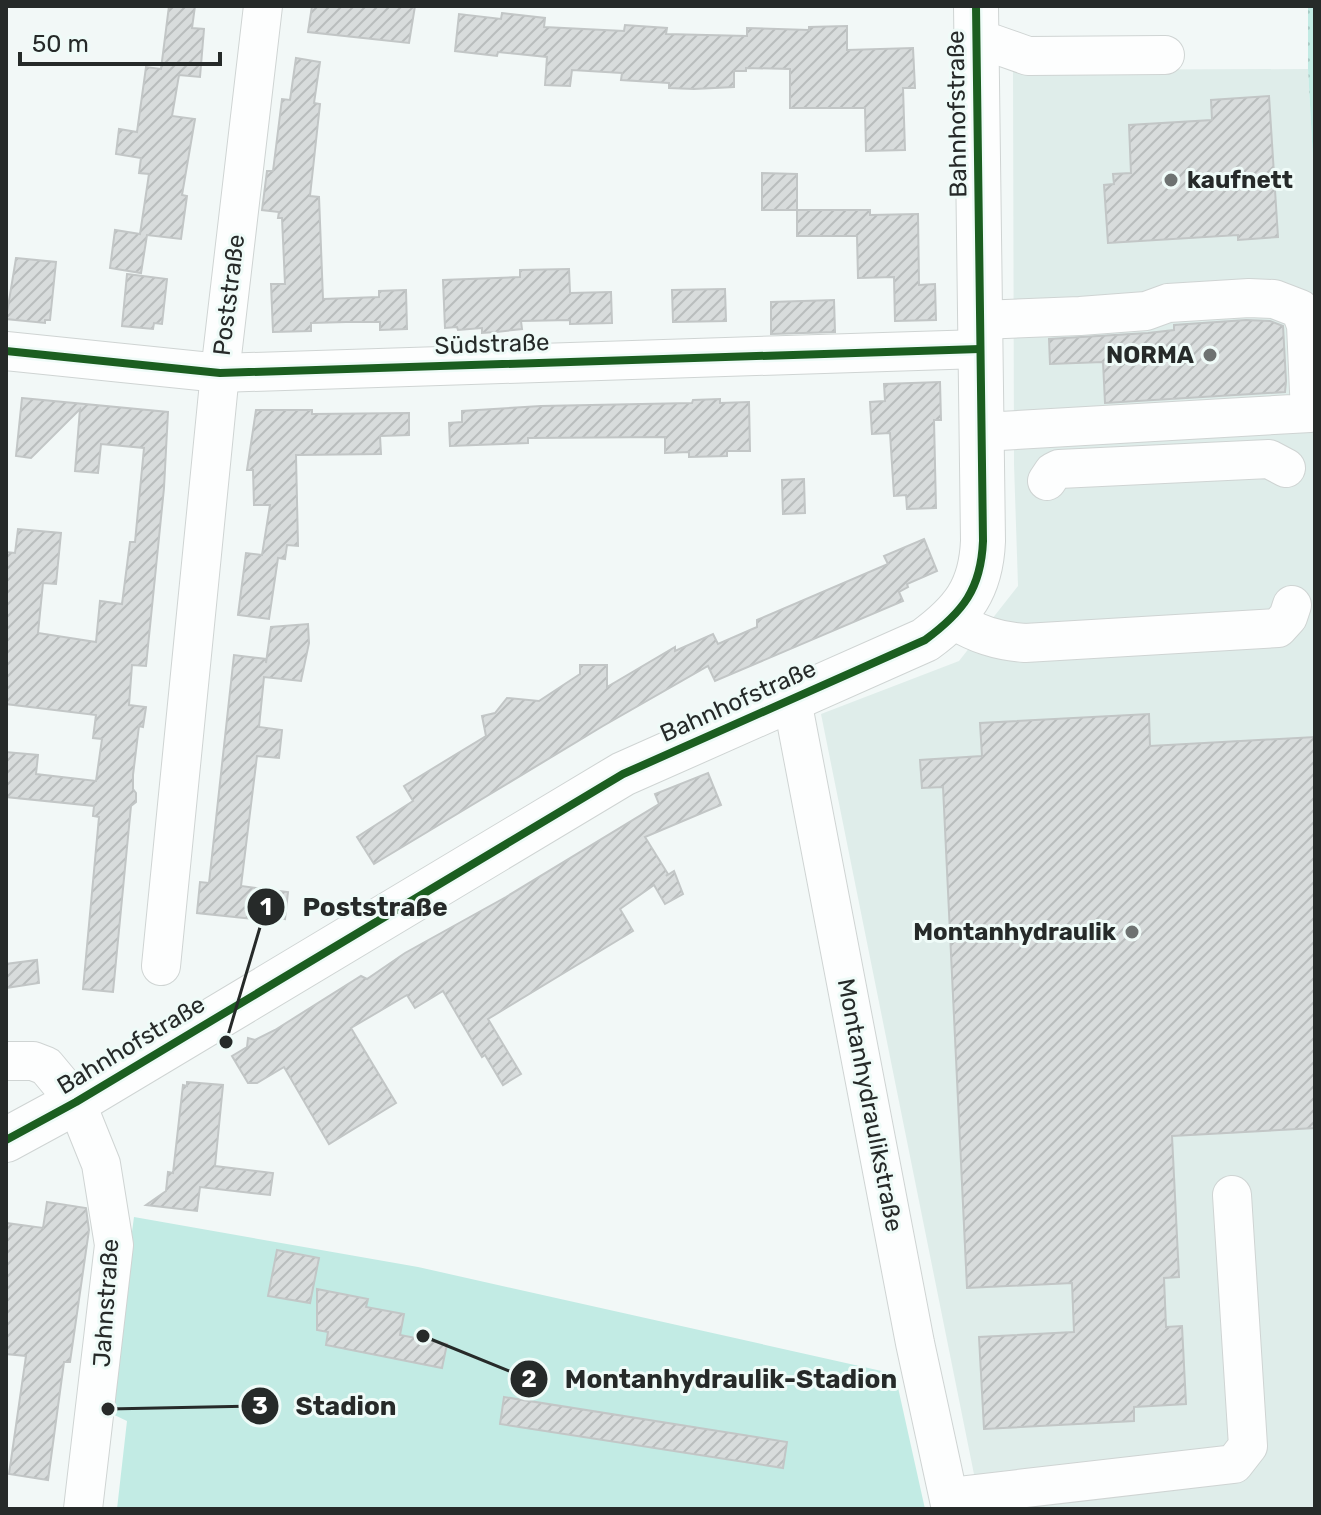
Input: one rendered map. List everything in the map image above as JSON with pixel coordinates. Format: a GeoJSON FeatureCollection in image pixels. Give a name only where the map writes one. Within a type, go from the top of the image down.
{"type":"FeatureCollection","features":[{"type":"Feature","properties":{"kind":"main road","name":"Bahnhofstraße"},"geometry":{"type":"LineString","coordinates":[[6,1140],[76,1102],[623,774],[925,640],[953,620],[971,595],[982,567],[976,24]]}},
{"type":"Feature","properties":{"kind":"street","name":"Poststraße"},"geometry":{"type":"LineString","coordinates":[[161,966],[220,373],[263,6]]}},
{"type":"Feature","properties":{"kind":"street"},"geometry":{"type":"LineString","coordinates":[[976,24],[994,44],[1028,56],[1165,55]]}},
{"type":"Feature","properties":{"kind":"street","name":"Südstraße"},"geometry":{"type":"LineString","coordinates":[[6,351],[220,373],[980,334],[1146,311],[1178,302],[1266,298],[1300,309],[1306,325],[1310,413],[982,432]]}},
{"type":"Feature","properties":{"kind":"street"},"geometry":{"type":"LineString","coordinates":[[1047,481],[1059,469],[1269,459],[1286,468]]}},
{"type":"Feature","properties":{"kind":"street"},"geometry":{"type":"LineString","coordinates":[[953,620],[975,633],[1002,641],[1025,643],[1278,628],[1288,617],[1292,605]]}},
{"type":"Feature","properties":{"kind":"street","name":"Montanhydraulikstraße"},"geometry":{"type":"LineString","coordinates":[[792,700],[915,1343],[950,1503]]}},
{"type":"Feature","properties":{"kind":"street","name":"Bahnhofstraße"},"geometry":{"type":"LineString","coordinates":[[6,1061],[33,1061],[46,1066],[76,1102]]}},
{"type":"Feature","properties":{"kind":"street","name":"Jahnstraße"},"geometry":{"type":"LineString","coordinates":[[76,1102],[101,1164],[114,1245],[83,1509]]}},
{"type":"Feature","properties":{"kind":"street"},"geometry":{"type":"LineString","coordinates":[[950,1503],[1234,1464],[1248,1446],[1232,1195]]}},
{"type":"Feature","properties":{"kind":"shaded area"},"geometry":{"type":"Polygon","coordinates":[[[1308,69],[1315,196],[1315,1509],[981,1509],[821,714],[959,661],[1018,586],[1014,464],[1013,70],[1308,69]]]}},
{"type":"Feature","properties":{"kind":"green space"},"geometry":{"type":"Polygon","coordinates":[[[1308,6],[1315,6],[1315,195],[1308,69],[1308,6]]]}},
{"type":"Feature","properties":{"kind":"green space"},"geometry":{"type":"Polygon","coordinates":[[[134,1217],[418,1267],[895,1374],[925,1509],[117,1509],[127,1421],[108,1412],[134,1217]]]}},
{"type":"Feature","properties":{"kind":"building"},"geometry":{"type":"Polygon","coordinates":[[[169,6],[195,6],[192,28],[204,29],[200,77],[179,75],[172,116],[195,119],[182,195],[187,196],[181,239],[147,235],[141,273],[110,268],[115,230],[140,234],[149,174],[139,173],[141,158],[116,154],[119,129],[137,132],[146,67],[161,69],[169,6]]]}},
{"type":"Feature","properties":{"kind":"building"},"geometry":{"type":"Polygon","coordinates":[[[312,6],[415,6],[409,43],[308,32],[312,6]]]}},
{"type":"Feature","properties":{"kind":"building"},"geometry":{"type":"Polygon","coordinates":[[[502,13],[545,18],[544,27],[624,31],[625,25],[667,28],[666,34],[747,36],[747,28],[809,30],[809,27],[847,26],[847,50],[913,48],[915,88],[903,88],[905,150],[866,151],[865,108],[790,108],[790,69],[746,68],[746,71],[734,71],[734,87],[669,88],[669,83],[621,80],[622,73],[572,70],[570,86],[545,85],[547,57],[455,51],[459,14],[501,19],[502,13]]]}},
{"type":"Feature","properties":{"kind":"building"},"geometry":{"type":"Polygon","coordinates":[[[296,58],[320,62],[314,103],[320,104],[310,196],[319,197],[323,299],[379,297],[379,291],[406,290],[407,329],[380,330],[380,322],[346,322],[311,323],[311,331],[273,332],[271,284],[285,284],[282,218],[278,218],[279,212],[262,210],[267,171],[273,171],[282,99],[290,100],[296,58]]]}},
{"type":"Feature","properties":{"kind":"building"},"geometry":{"type":"Polygon","coordinates":[[[1269,96],[1278,237],[1238,240],[1238,235],[1108,243],[1104,185],[1114,184],[1113,174],[1131,173],[1129,125],[1212,120],[1211,100],[1269,96]]]}},
{"type":"Feature","properties":{"kind":"building"},"geometry":{"type":"Polygon","coordinates":[[[762,173],[797,174],[797,210],[762,210],[762,173]]]}},
{"type":"Feature","properties":{"kind":"building"},"geometry":{"type":"Polygon","coordinates":[[[797,210],[870,210],[870,215],[918,214],[919,285],[935,284],[936,320],[895,321],[894,277],[858,278],[857,236],[797,236],[797,210]]]}},
{"type":"Feature","properties":{"kind":"building"},"geometry":{"type":"Polygon","coordinates":[[[16,258],[56,262],[50,320],[45,320],[45,323],[6,319],[16,258]]]}},
{"type":"Feature","properties":{"kind":"building"},"geometry":{"type":"Polygon","coordinates":[[[569,269],[570,293],[611,292],[612,323],[521,321],[522,329],[482,333],[482,328],[445,328],[443,280],[520,277],[520,270],[569,269]]]}},
{"type":"Feature","properties":{"kind":"building"},"geometry":{"type":"Polygon","coordinates":[[[127,274],[167,279],[162,324],[154,323],[153,329],[122,326],[127,274]]]}},
{"type":"Feature","properties":{"kind":"building"},"geometry":{"type":"Polygon","coordinates":[[[725,289],[726,321],[673,322],[672,290],[725,289]]]}},
{"type":"Feature","properties":{"kind":"building"},"geometry":{"type":"Polygon","coordinates":[[[834,300],[835,332],[771,334],[771,302],[834,300]]]}},
{"type":"Feature","properties":{"kind":"building","name":"NORMA"},"geometry":{"type":"Polygon","coordinates":[[[1270,321],[1283,326],[1285,392],[1105,403],[1103,362],[1050,364],[1049,339],[1148,333],[1174,330],[1174,325],[1270,321]]]}},
{"type":"Feature","properties":{"kind":"building"},"geometry":{"type":"Polygon","coordinates":[[[940,382],[941,420],[934,420],[936,508],[907,509],[906,495],[894,496],[890,433],[872,434],[870,402],[885,401],[884,384],[940,382]]]}},
{"type":"Feature","properties":{"kind":"building"},"geometry":{"type":"Polygon","coordinates":[[[22,398],[168,412],[164,488],[146,666],[132,665],[129,705],[146,707],[143,727],[139,726],[133,775],[136,802],[131,806],[113,992],[83,989],[99,817],[93,816],[94,806],[6,797],[6,752],[38,755],[36,774],[96,781],[102,739],[93,738],[96,715],[6,704],[6,552],[15,553],[18,529],[61,533],[56,584],[43,583],[38,633],[96,642],[100,601],[122,604],[130,542],[135,542],[144,448],[101,444],[98,473],[75,471],[80,409],[31,458],[16,456],[22,398]]]}},
{"type":"Feature","properties":{"kind":"building"},"geometry":{"type":"Polygon","coordinates":[[[720,399],[720,403],[749,402],[750,451],[727,451],[727,456],[689,457],[689,452],[665,453],[665,437],[528,438],[528,443],[450,446],[449,423],[462,422],[462,411],[692,403],[693,400],[720,399]]]}},
{"type":"Feature","properties":{"kind":"building"},"geometry":{"type":"Polygon","coordinates":[[[256,410],[312,410],[312,414],[409,413],[409,435],[380,436],[381,454],[296,455],[298,546],[287,545],[285,559],[278,558],[269,619],[238,615],[246,553],[262,555],[270,505],[254,505],[253,470],[247,470],[256,410]]]}},
{"type":"Feature","properties":{"kind":"building"},"geometry":{"type":"Polygon","coordinates":[[[804,479],[805,513],[783,514],[782,480],[804,479]]]}},
{"type":"Feature","properties":{"kind":"building"},"geometry":{"type":"Polygon","coordinates":[[[924,539],[937,571],[907,584],[908,587],[899,592],[903,601],[715,681],[708,666],[374,864],[357,837],[413,801],[404,786],[486,736],[482,716],[495,713],[507,698],[539,701],[580,674],[580,665],[607,665],[607,687],[675,647],[675,651],[713,634],[718,644],[757,627],[757,620],[888,564],[884,556],[924,539]]]}},
{"type":"Feature","properties":{"kind":"building"},"geometry":{"type":"Polygon","coordinates":[[[308,624],[309,643],[301,681],[264,677],[259,727],[282,730],[279,758],[257,756],[241,886],[288,892],[285,919],[263,916],[262,920],[197,913],[200,882],[209,883],[234,655],[266,659],[266,663],[271,627],[308,624]]]}},
{"type":"Feature","properties":{"kind":"building"},"geometry":{"type":"Polygon","coordinates":[[[1149,714],[1150,746],[1315,737],[1315,1128],[1172,1136],[1179,1277],[1164,1278],[1166,1327],[1182,1326],[1186,1404],[1134,1407],[1134,1421],[984,1429],[979,1337],[1074,1332],[1072,1283],[967,1288],[943,787],[922,788],[920,760],[982,756],[980,723],[1149,714]]]}},
{"type":"Feature","properties":{"kind":"building"},"geometry":{"type":"Polygon","coordinates":[[[708,773],[721,805],[645,837],[668,874],[666,876],[674,871],[683,894],[665,904],[654,885],[620,909],[633,931],[488,1019],[521,1074],[503,1085],[485,1055],[482,1057],[443,991],[415,1008],[407,995],[351,1028],[396,1103],[329,1144],[284,1067],[257,1083],[248,1083],[232,1056],[247,1047],[248,1038],[255,1040],[275,1030],[361,976],[367,979],[405,953],[506,897],[659,804],[655,794],[708,773]]]}},
{"type":"Feature","properties":{"kind":"building"},"geometry":{"type":"Polygon","coordinates":[[[37,960],[39,983],[6,988],[6,964],[37,960]]]}},
{"type":"Feature","properties":{"kind":"building"},"geometry":{"type":"Polygon","coordinates":[[[187,1082],[223,1085],[215,1166],[273,1173],[270,1195],[200,1187],[197,1211],[146,1205],[166,1191],[168,1172],[173,1173],[183,1085],[187,1086],[187,1082]]]}},
{"type":"Feature","properties":{"kind":"building"},"geometry":{"type":"Polygon","coordinates":[[[47,1202],[86,1208],[89,1230],[70,1362],[64,1362],[48,1480],[9,1474],[26,1356],[6,1354],[6,1223],[43,1228],[47,1202]]]}},
{"type":"Feature","properties":{"kind":"building"},"geometry":{"type":"Polygon","coordinates":[[[277,1250],[319,1258],[310,1303],[268,1296],[277,1250]]]}},
{"type":"Feature","properties":{"kind":"building"},"geometry":{"type":"Polygon","coordinates":[[[317,1289],[368,1299],[366,1307],[404,1314],[400,1335],[447,1344],[442,1368],[326,1345],[328,1332],[317,1330],[317,1289]]]}},
{"type":"Feature","properties":{"kind":"building"},"geometry":{"type":"Polygon","coordinates":[[[504,1397],[787,1442],[783,1468],[500,1424],[504,1397]]]}},
{"type":"Feature","properties":{"kind":"cycle path"},"geometry":{"type":"LineString","coordinates":[[6,1140],[76,1102],[623,774],[925,640],[960,609],[974,586],[983,541],[976,6]]}},
{"type":"Feature","properties":{"kind":"cycle path"},"geometry":{"type":"LineString","coordinates":[[6,351],[220,373],[980,349]]}},
{"type":"Feature","properties":{"kind":"place","name":"kaufnett"},"geometry":{"type":"Point","coordinates":[1171,180]}},
{"type":"Feature","properties":{"kind":"place","name":"NORMA"},"geometry":{"type":"Point","coordinates":[1210,355]}},
{"type":"Feature","properties":{"kind":"place","name":"Montanhydraulik"},"geometry":{"type":"Point","coordinates":[1132,932]}},
{"type":"Feature","properties":{"kind":"place","name":"Poststraße"},"geometry":{"type":"Point","coordinates":[226,1042]}},
{"type":"Feature","properties":{"kind":"place","name":"Montanhydraulik-Stadion"},"geometry":{"type":"Point","coordinates":[423,1336]}},
{"type":"Feature","properties":{"kind":"place","name":"Stadion"},"geometry":{"type":"Point","coordinates":[108,1409]}}]}
